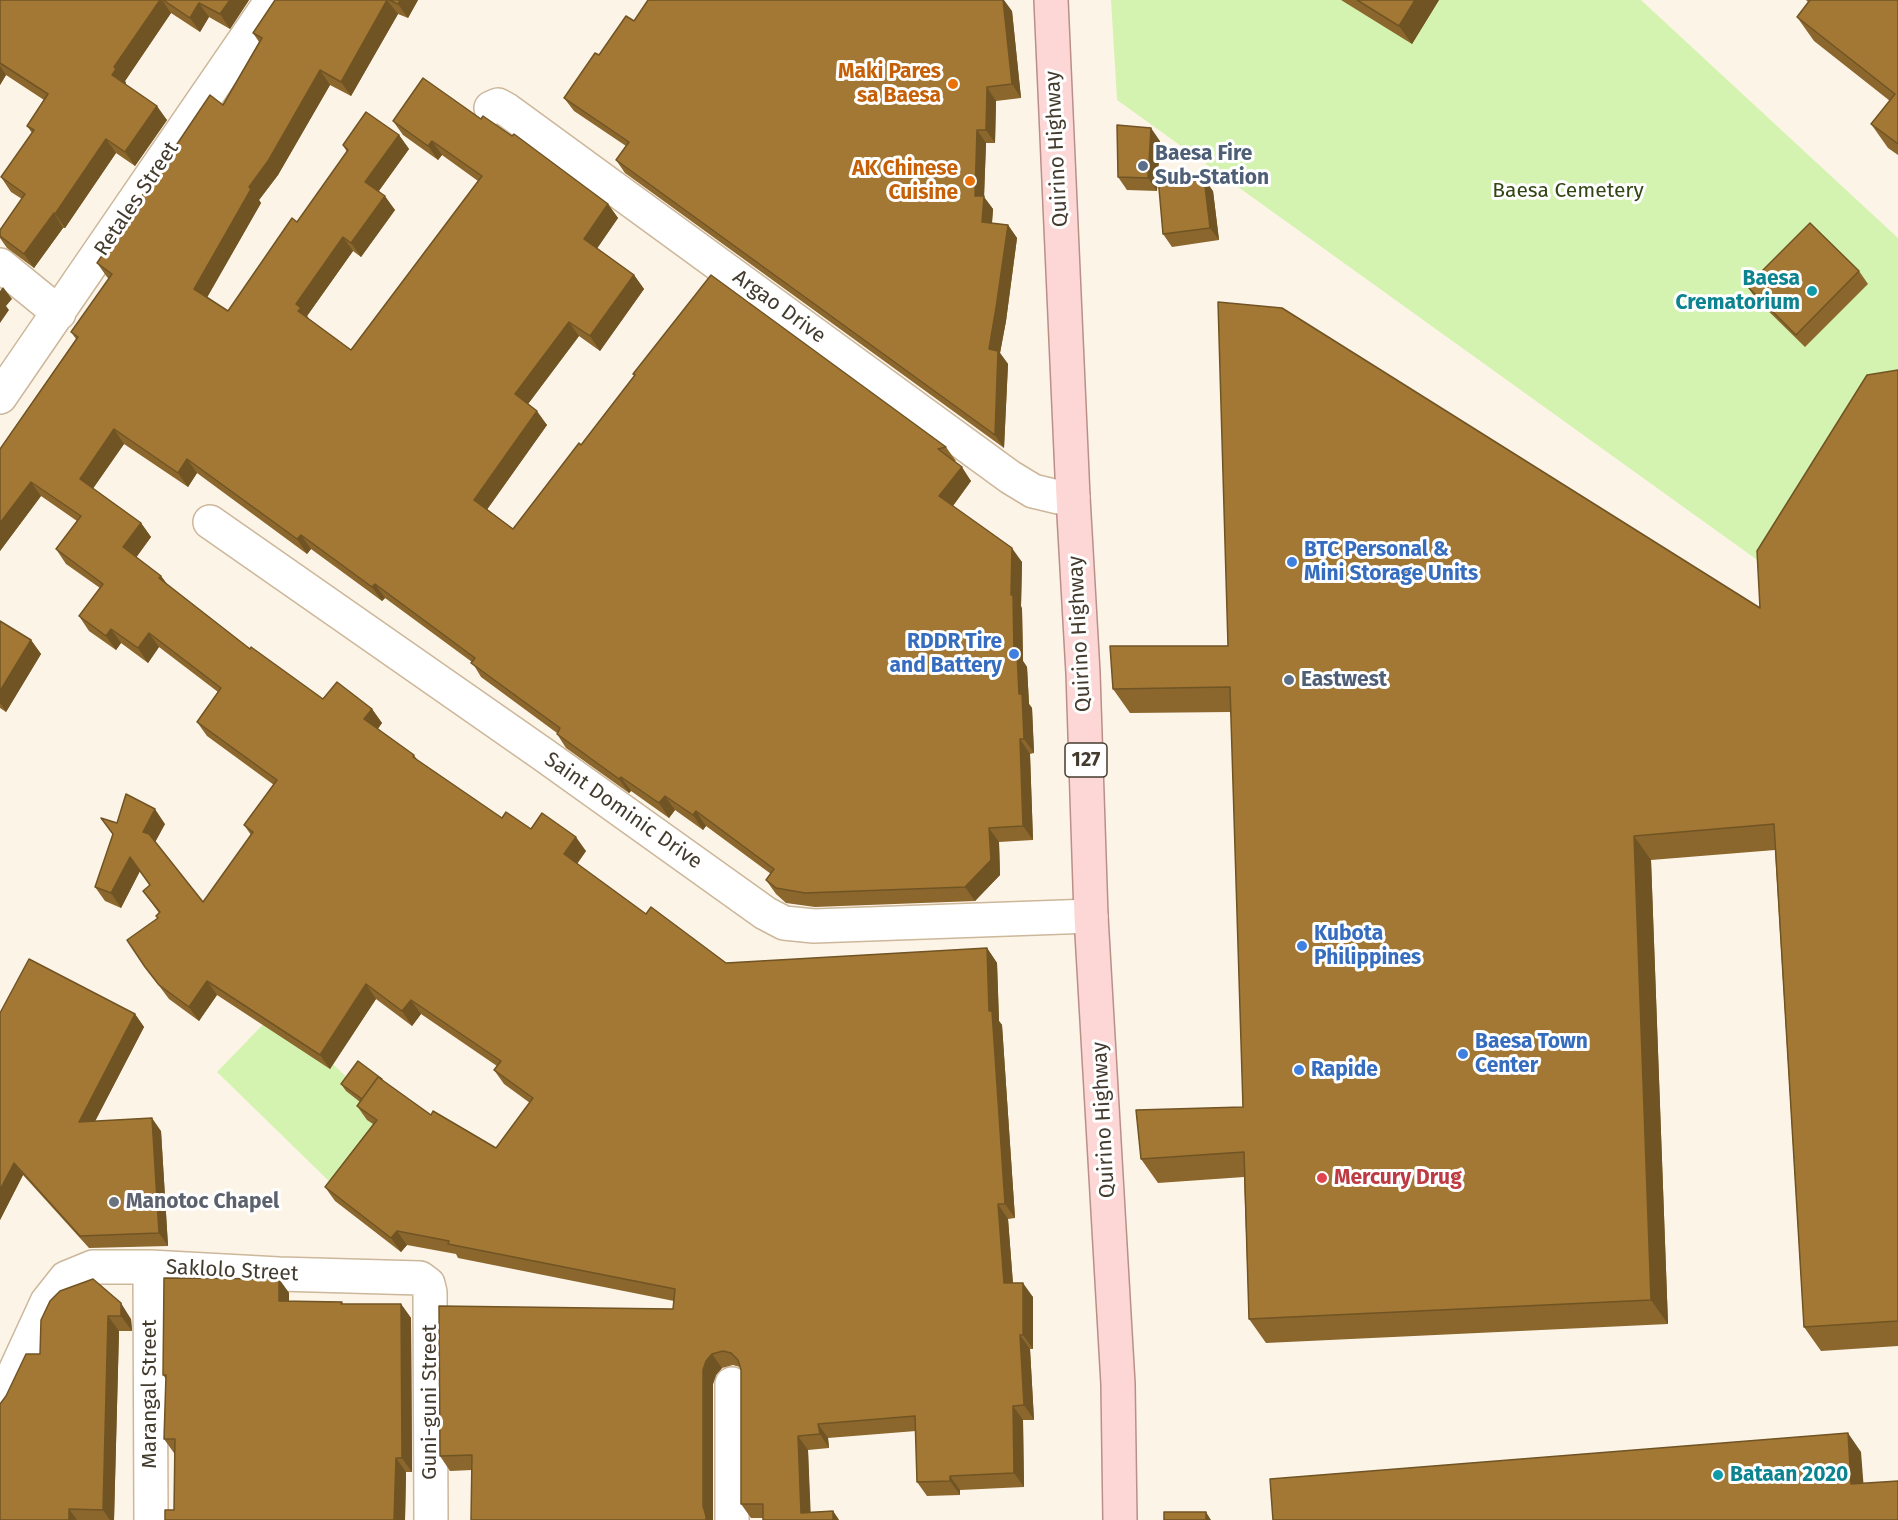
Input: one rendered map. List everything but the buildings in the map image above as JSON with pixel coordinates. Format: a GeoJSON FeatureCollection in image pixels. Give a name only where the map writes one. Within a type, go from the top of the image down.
{"type":"FeatureCollection","features":[{"type":"Feature","properties":{"kind":"main road","name":"Quirino Highway"},"geometry":{"type":"LineString","coordinates":[[1051,0],[1083,673],[1091,916],[1118,1384],[1120,1520]]}},
{"type":"Feature","properties":{"kind":"street","name":"Retales Street"},"geometry":{"type":"LineString","coordinates":[[0,397],[272,0]]}},
{"type":"Feature","properties":{"kind":"street","name":"Argao Drive"},"geometry":{"type":"LineString","coordinates":[[491,108],[498,105],[507,110],[1010,477],[1032,491],[1058,497],[1073,497]]}},
{"type":"Feature","properties":{"kind":"street"},"geometry":{"type":"LineString","coordinates":[[0,265],[59,313]]}},
{"type":"Feature","properties":{"kind":"street","name":"Saint Dominic Drive"},"geometry":{"type":"LineString","coordinates":[[210,522],[544,755],[765,913],[784,923],[814,926],[1091,916]]}},
{"type":"Feature","properties":{"kind":"street","name":"Saklolo Street"},"geometry":{"type":"LineString","coordinates":[[0,1404],[46,1302],[66,1278],[93,1267],[413,1277],[420,1278],[428,1284]]}},
{"type":"Feature","properties":{"kind":"street","name":"Marangal Street"},"geometry":{"type":"LineString","coordinates":[[150,1267],[151,1520]]}},
{"type":"Feature","properties":{"kind":"street","name":"Guni-guni Street"},"geometry":{"type":"LineString","coordinates":[[428,1284],[430,1292],[431,1520]]}},
{"type":"Feature","properties":{"kind":"street"},"geometry":{"type":"LineString","coordinates":[[732,1384],[732,1520]]}},
{"type":"Feature","properties":{"kind":"green space","name":"Baesa Cemetery"},"geometry":{"type":"Polygon","coordinates":[[[1111,0],[1641,0],[1898,238],[1898,372],[1760,562],[1117,100],[1111,0]]]}},
{"type":"Feature","properties":{"kind":"green space"},"geometry":{"type":"Polygon","coordinates":[[[277,1010],[395,1124],[335,1187],[217,1072],[277,1010]]]}},
{"type":"Feature","properties":{"kind":"place","name":"Maki Pares sa Baesa"},"geometry":{"type":"Point","coordinates":[953,84]}},
{"type":"Feature","properties":{"kind":"place","name":"Baesa Fire Sub-Station"},"geometry":{"type":"Point","coordinates":[1143,166]}},
{"type":"Feature","properties":{"kind":"place","name":"AK Chinese Cuisine"},"geometry":{"type":"Point","coordinates":[970,181]}},
{"type":"Feature","properties":{"kind":"place","name":"Baesa Crematorium"},"geometry":{"type":"Point","coordinates":[1812,291]}},
{"type":"Feature","properties":{"kind":"place","name":"BTC Personal & Mini Storage Units"},"geometry":{"type":"Point","coordinates":[1292,562]}},
{"type":"Feature","properties":{"kind":"place","name":"RDDR Tire and Battery"},"geometry":{"type":"Point","coordinates":[1014,654]}},
{"type":"Feature","properties":{"kind":"place","name":"Eastwest"},"geometry":{"type":"Point","coordinates":[1289,680]}},
{"type":"Feature","properties":{"kind":"place","name":"Kubota Philippines"},"geometry":{"type":"Point","coordinates":[1302,946]}},
{"type":"Feature","properties":{"kind":"place","name":"Baesa Town Center"},"geometry":{"type":"Point","coordinates":[1463,1054]}},
{"type":"Feature","properties":{"kind":"place","name":"Rapide"},"geometry":{"type":"Point","coordinates":[1299,1070]}},
{"type":"Feature","properties":{"kind":"place","name":"Mercury Drug"},"geometry":{"type":"Point","coordinates":[1322,1178]}},
{"type":"Feature","properties":{"kind":"place","name":"Manotoc Chapel"},"geometry":{"type":"Point","coordinates":[114,1202]}},
{"type":"Feature","properties":{"kind":"place","name":"Bataan 2020"},"geometry":{"type":"Point","coordinates":[1718,1475]}}]}
